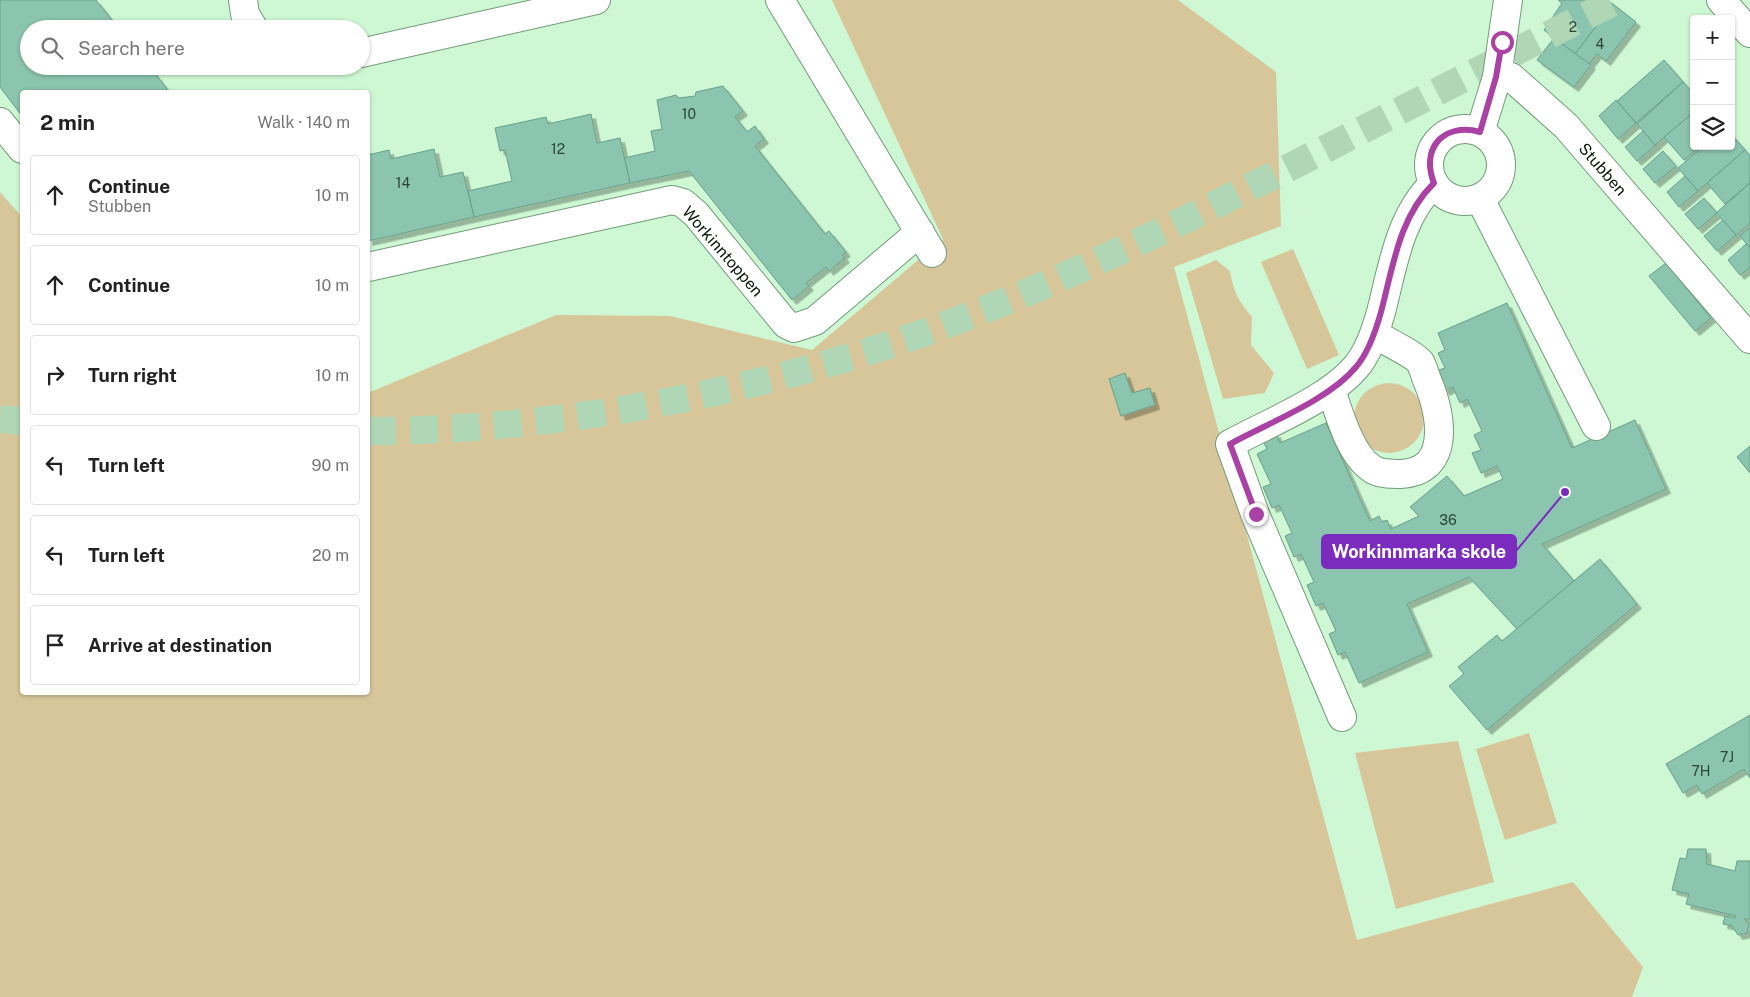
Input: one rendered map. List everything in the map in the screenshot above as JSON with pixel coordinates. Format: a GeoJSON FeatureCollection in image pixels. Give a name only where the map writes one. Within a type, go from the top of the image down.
{"type":"FeatureCollection","features":[{"type":"Feature","properties":{"kind":"street"},"geometry":{"type":"LineString","coordinates":[[243,0],[245,14],[249,20]]}},
{"type":"Feature","properties":{"kind":"street"},"geometry":{"type":"LineString","coordinates":[[370,51],[596,0]]}},
{"type":"Feature","properties":{"kind":"street","name":"Workinntoppen"},"geometry":{"type":"LineString","coordinates":[[370,267],[672,200],[683,203],[696,214],[786,324],[794,328],[814,321],[926,242],[780,0]]}},
{"type":"Feature","properties":{"kind":"street"},"geometry":{"type":"LineString","coordinates":[[1480,132],[1496,77],[1508,0]]}},
{"type":"Feature","properties":{"kind":"street"},"geometry":{"type":"LineString","coordinates":[[1720,0],[1749,32]]}},
{"type":"Feature","properties":{"kind":"street","name":"Stubben"},"geometry":{"type":"LineString","coordinates":[[1496,77],[1511,77],[1566,126],[1750,339]]}},
{"type":"Feature","properties":{"kind":"street"},"geometry":{"type":"LineString","coordinates":[[0,122],[20,147]]}},
{"type":"Feature","properties":{"kind":"street"},"geometry":{"type":"LineString","coordinates":[[1458,129],[1480,132],[1490,138],[1498,148],[1502,159],[1502,171],[1498,182],[1490,192],[1480,199],[1459,202],[1444,195],[1434,183],[1429,172],[1432,150],[1438,140],[1447,133],[1458,129]]}},
{"type":"Feature","properties":{"kind":"street"},"geometry":{"type":"LineString","coordinates":[[1342,716],[1256,514],[1230,444],[1331,390],[1357,367],[1374,334],[1405,222],[1422,194],[1434,183]]}},
{"type":"Feature","properties":{"kind":"street"},"geometry":{"type":"LineString","coordinates":[[1480,199],[1596,426]]}},
{"type":"Feature","properties":{"kind":"street"},"geometry":{"type":"LineString","coordinates":[[1331,390],[1346,433],[1371,468],[1390,474],[1411,474],[1429,463],[1438,446],[1439,420],[1423,369],[1420,362],[1374,334]]}},
{"type":"Feature","properties":{"kind":"shaded area"},"geometry":{"type":"Polygon","coordinates":[[[832,0],[1178,0],[1276,72],[1281,226],[1174,267],[1357,940],[1573,882],[1643,967],[1632,997],[0,997],[0,192],[20,215],[20,695],[370,695],[370,392],[556,315],[670,316],[812,350],[943,239],[832,0]]]}},
{"type":"Feature","properties":{"kind":"shaded area"},"geometry":{"type":"Polygon","coordinates":[[[1293,249],[1339,355],[1307,369],[1261,262],[1293,249]]]}},
{"type":"Feature","properties":{"kind":"shaded area"},"geometry":{"type":"Polygon","coordinates":[[[1216,260],[1230,271],[1237,296],[1252,317],[1251,345],[1274,373],[1265,393],[1223,399],[1186,273],[1216,260]]]}},
{"type":"Feature","properties":{"kind":"shaded area"},"geometry":{"type":"Polygon","coordinates":[[[1389,383],[1402,386],[1414,393],[1421,405],[1424,418],[1421,431],[1414,443],[1402,450],[1389,453],[1376,450],[1364,443],[1357,431],[1354,418],[1357,405],[1364,393],[1376,386],[1389,383]]]}},
{"type":"Feature","properties":{"kind":"shaded area"},"geometry":{"type":"Polygon","coordinates":[[[1529,733],[1557,823],[1505,840],[1476,749],[1529,733]]]}},
{"type":"Feature","properties":{"kind":"shaded area"},"geometry":{"type":"Polygon","coordinates":[[[1458,741],[1494,882],[1396,909],[1355,753],[1458,741]]]}},
{"type":"Feature","properties":{"kind":"building"},"geometry":{"type":"Polygon","coordinates":[[[0,0],[96,0],[112,20],[20,20],[20,75],[156,75],[167,89],[20,90],[20,113],[0,87],[0,0]]]}},
{"type":"Feature","properties":{"kind":"building"},"geometry":{"type":"Polygon","coordinates":[[[1558,0],[1607,0],[1613,4],[1575,54],[1544,30],[1562,3],[1558,0]]]}},
{"type":"Feature","properties":{"kind":"building"},"geometry":{"type":"Polygon","coordinates":[[[1613,4],[1636,22],[1606,61],[1597,54],[1589,64],[1575,54],[1613,4]]]}},
{"type":"Feature","properties":{"kind":"building"},"geometry":{"type":"Polygon","coordinates":[[[1554,38],[1591,65],[1574,87],[1537,60],[1554,38]]]}},
{"type":"Feature","properties":{"kind":"building"},"geometry":{"type":"Polygon","coordinates":[[[1664,60],[1683,82],[1636,123],[1617,101],[1664,60]]]}},
{"type":"Feature","properties":{"kind":"building"},"geometry":{"type":"Polygon","coordinates":[[[1683,82],[1690,90],[1690,115],[1655,145],[1637,124],[1683,82]]]}},
{"type":"Feature","properties":{"kind":"building"},"geometry":{"type":"Polygon","coordinates":[[[723,86],[743,111],[735,117],[747,132],[755,126],[764,139],[755,146],[825,234],[829,231],[846,252],[842,255],[845,258],[829,271],[826,267],[806,283],[809,286],[792,300],[689,171],[630,183],[624,158],[655,151],[651,131],[662,129],[657,100],[676,95],[679,98],[695,96],[696,92],[723,86]]]}},
{"type":"Feature","properties":{"kind":"building"},"geometry":{"type":"Polygon","coordinates":[[[1616,100],[1636,123],[1618,139],[1599,116],[1616,100]]]}},
{"type":"Feature","properties":{"kind":"building"},"geometry":{"type":"Polygon","coordinates":[[[591,114],[597,143],[620,138],[630,183],[474,217],[468,191],[512,181],[505,150],[500,151],[495,128],[546,117],[548,124],[591,114]]]}},
{"type":"Feature","properties":{"kind":"building"},"geometry":{"type":"Polygon","coordinates":[[[1690,115],[1690,150],[1695,150],[1684,160],[1664,137],[1690,115]]]}},
{"type":"Feature","properties":{"kind":"building"},"geometry":{"type":"Polygon","coordinates":[[[1643,131],[1655,145],[1657,144],[1637,161],[1625,147],[1643,131]]]}},
{"type":"Feature","properties":{"kind":"building"},"geometry":{"type":"Polygon","coordinates":[[[1735,139],[1745,150],[1698,191],[1678,168],[1699,150],[1735,150],[1735,139]]]}},
{"type":"Feature","properties":{"kind":"building"},"geometry":{"type":"Polygon","coordinates":[[[434,149],[440,177],[463,172],[474,217],[370,241],[370,155],[389,150],[391,159],[434,149]]]}},
{"type":"Feature","properties":{"kind":"building"},"geometry":{"type":"Polygon","coordinates":[[[1745,150],[1750,156],[1750,183],[1725,204],[1707,183],[1745,150]]]}},
{"type":"Feature","properties":{"kind":"building"},"geometry":{"type":"Polygon","coordinates":[[[1663,151],[1676,166],[1655,183],[1643,169],[1663,151]]]}},
{"type":"Feature","properties":{"kind":"building"},"geometry":{"type":"Polygon","coordinates":[[[1685,176],[1698,191],[1679,207],[1667,192],[1685,176]]]}},
{"type":"Feature","properties":{"kind":"building"},"geometry":{"type":"Polygon","coordinates":[[[1750,183],[1750,223],[1736,235],[1716,213],[1750,183]]]}},
{"type":"Feature","properties":{"kind":"building"},"geometry":{"type":"Polygon","coordinates":[[[1704,198],[1717,213],[1698,229],[1685,214],[1704,198]]]}},
{"type":"Feature","properties":{"kind":"building"},"geometry":{"type":"Polygon","coordinates":[[[1723,220],[1736,235],[1717,251],[1704,236],[1723,220]]]}},
{"type":"Feature","properties":{"kind":"building"},"geometry":{"type":"Polygon","coordinates":[[[1750,227],[1750,248],[1740,236],[1750,227]]]}},
{"type":"Feature","properties":{"kind":"building"},"geometry":{"type":"Polygon","coordinates":[[[1746,244],[1750,248],[1750,267],[1740,275],[1728,260],[1746,244]]]}},
{"type":"Feature","properties":{"kind":"building"},"geometry":{"type":"Polygon","coordinates":[[[1666,263],[1711,318],[1695,331],[1649,276],[1666,263]]]}},
{"type":"Feature","properties":{"kind":"building"},"geometry":{"type":"Polygon","coordinates":[[[1507,303],[1572,448],[1635,420],[1666,489],[1542,544],[1574,581],[1517,629],[1469,577],[1407,604],[1428,652],[1359,683],[1345,652],[1338,655],[1329,634],[1336,631],[1323,603],[1316,606],[1307,585],[1314,582],[1301,554],[1294,557],[1285,536],[1292,533],[1279,505],[1272,508],[1263,487],[1271,484],[1257,454],[1267,449],[1262,439],[1276,433],[1280,443],[1326,423],[1370,521],[1379,516],[1382,522],[1387,520],[1391,529],[1419,516],[1410,507],[1447,476],[1464,496],[1503,479],[1497,466],[1481,473],[1472,453],[1481,450],[1474,435],[1482,431],[1467,399],[1460,403],[1453,387],[1445,391],[1436,371],[1445,368],[1438,353],[1445,350],[1438,333],[1507,303]]]}},
{"type":"Feature","properties":{"kind":"building"},"geometry":{"type":"Polygon","coordinates":[[[1125,373],[1132,393],[1150,388],[1155,405],[1121,416],[1109,379],[1125,373]]]}},
{"type":"Feature","properties":{"kind":"building"},"geometry":{"type":"Polygon","coordinates":[[[1750,446],[1750,473],[1737,457],[1750,446]]]}},
{"type":"Feature","properties":{"kind":"building"},"geometry":{"type":"Polygon","coordinates":[[[1600,559],[1637,604],[1487,730],[1449,686],[1464,674],[1458,667],[1497,635],[1502,641],[1600,559]]]}},
{"type":"Feature","properties":{"kind":"building"},"geometry":{"type":"Polygon","coordinates":[[[1750,715],[1750,778],[1744,769],[1702,794],[1697,785],[1683,793],[1666,764],[1750,715]]]}},
{"type":"Feature","properties":{"kind":"building"},"geometry":{"type":"Polygon","coordinates":[[[1688,849],[1706,849],[1707,864],[1735,871],[1737,861],[1750,861],[1750,919],[1744,919],[1749,924],[1747,933],[1738,935],[1732,926],[1723,924],[1725,916],[1735,918],[1736,916],[1686,904],[1689,894],[1672,890],[1680,858],[1686,859],[1688,849]]]}},
{"type":"Feature","properties":{"kind":"tunnel"},"geometry":{"type":"LineString","coordinates":[[370,431],[510,424],[583,416],[655,404],[798,372],[867,352],[934,329],[1074,272],[1165,230],[1617,0]]}},
{"type":"Feature","properties":{"kind":"tunnel"},"geometry":{"type":"LineString","coordinates":[[0,419],[20,421]]}},
{"type":"Feature","properties":{"kind":"place","name":"Workinnmarka skole"},"geometry":{"type":"Point","coordinates":[1565,492]}},
{"type":"Feature","properties":{"kind":"route"},"geometry":{"type":"LineString","coordinates":[[1256,514],[1230,444],[1331,390],[1357,367],[1374,334],[1405,222],[1422,194],[1434,183],[1429,172],[1432,150],[1438,140],[1447,133],[1458,129],[1470,129],[1480,132],[1496,77],[1502,42]]}}]}
